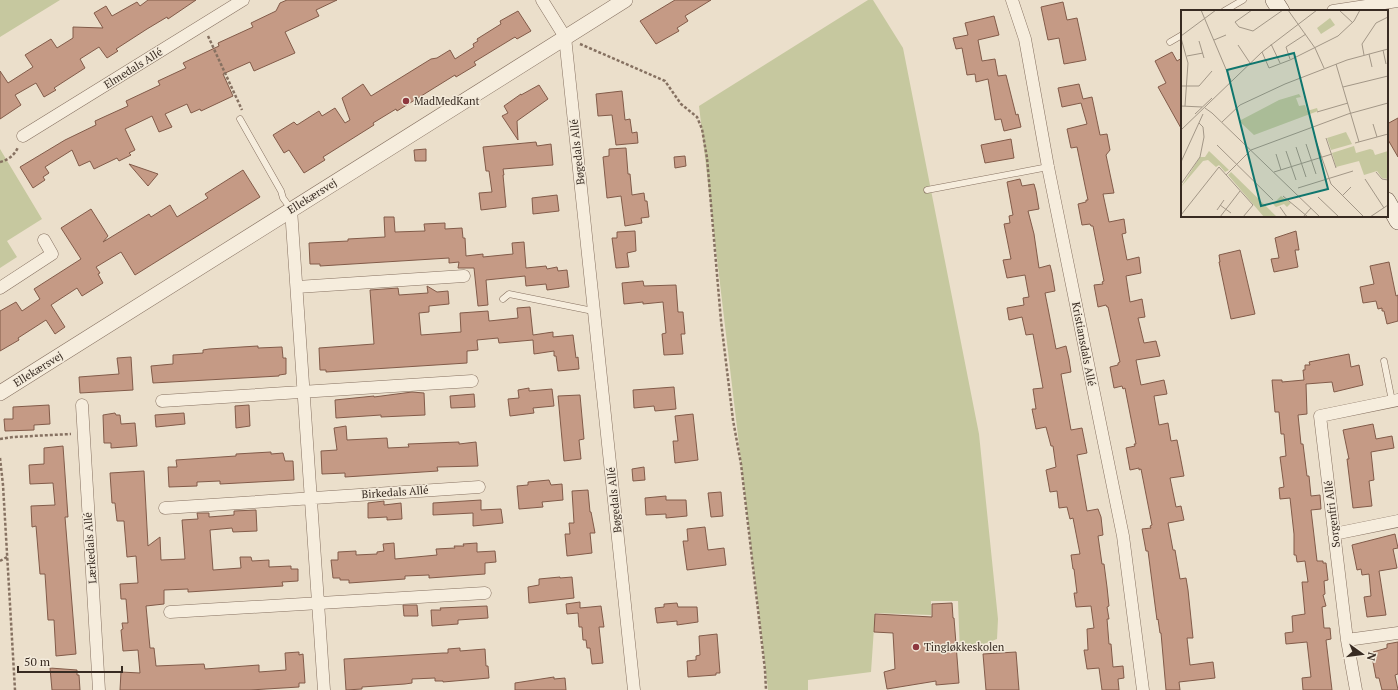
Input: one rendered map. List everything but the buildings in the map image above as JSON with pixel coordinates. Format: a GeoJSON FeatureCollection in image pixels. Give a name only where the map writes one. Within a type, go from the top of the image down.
{"type":"FeatureCollection","features":[{"type":"Feature","properties":{"kind":"main road"},"geometry":{"type":"LineString","coordinates":[[1274,0],[1279,10]]}},
{"type":"Feature","properties":{"kind":"main road"},"geometry":{"type":"LineString","coordinates":[[1388,203],[1398,221]]}},
{"type":"Feature","properties":{"kind":"street","name":"Elmedals Allé"},"geometry":{"type":"LineString","coordinates":[[24,136],[243,0]]}},
{"type":"Feature","properties":{"kind":"street","name":"Bøgedals Allé"},"geometry":{"type":"LineString","coordinates":[[542,0],[565,38],[634,690]]}},
{"type":"Feature","properties":{"kind":"street","name":"Ellekærsvej"},"geometry":{"type":"LineString","coordinates":[[0,393],[625,0]]}},
{"type":"Feature","properties":{"kind":"street","name":"Kristiansdals Allé"},"geometry":{"type":"LineString","coordinates":[[1012,0],[1025,39],[1048,167],[1123,536],[1143,690]]}},
{"type":"Feature","properties":{"kind":"street"},"geometry":{"type":"LineString","coordinates":[[1340,10],[1398,1]]}},
{"type":"Feature","properties":{"kind":"street"},"geometry":{"type":"LineString","coordinates":[[291,209],[324,690]]}},
{"type":"Feature","properties":{"kind":"street"},"geometry":{"type":"LineString","coordinates":[[0,288],[52,254],[44,240]]}},
{"type":"Feature","properties":{"kind":"street"},"geometry":{"type":"LineString","coordinates":[[297,287],[464,276]]}},
{"type":"Feature","properties":{"kind":"street"},"geometry":{"type":"LineString","coordinates":[[162,401],[472,381]]}},
{"type":"Feature","properties":{"kind":"street","name":"Sorgenfri Allé"},"geometry":{"type":"LineString","coordinates":[[1356,690],[1347,640],[1320,416],[1395,401]]}},
{"type":"Feature","properties":{"kind":"street","name":"Lærkedals Allé"},"geometry":{"type":"LineString","coordinates":[[82,405],[99,690]]}},
{"type":"Feature","properties":{"kind":"street","name":"Birkedals Allé"},"geometry":{"type":"LineString","coordinates":[[165,508],[479,487]]}},
{"type":"Feature","properties":{"kind":"street"},"geometry":{"type":"LineString","coordinates":[[1334,534],[1398,521]]}},
{"type":"Feature","properties":{"kind":"street"},"geometry":{"type":"LineString","coordinates":[[170,612],[485,593]]}},
{"type":"Feature","properties":{"kind":"street"},"geometry":{"type":"LineString","coordinates":[[1347,640],[1398,633]]}},
{"type":"Feature","properties":{"kind":"lane"},"geometry":{"type":"LineString","coordinates":[[1226,10],[1243,0]]}},
{"type":"Feature","properties":{"kind":"lane"},"geometry":{"type":"LineString","coordinates":[[1170,42],[1181,36]]}},
{"type":"Feature","properties":{"kind":"lane"},"geometry":{"type":"LineString","coordinates":[[242,117],[281,191],[283,198],[291,209]]}},
{"type":"Feature","properties":{"kind":"lane"},"geometry":{"type":"LineString","coordinates":[[927,190],[1048,167]]}},
{"type":"Feature","properties":{"kind":"lane"},"geometry":{"type":"LineString","coordinates":[[503,299],[509,294],[593,311]]}},
{"type":"Feature","properties":{"kind":"lane"},"geometry":{"type":"LineString","coordinates":[[1384,361],[1395,401]]}},
{"type":"Feature","properties":{"kind":"path"},"geometry":{"type":"LineString","coordinates":[[203,25],[242,117]]}},
{"type":"Feature","properties":{"kind":"path"},"geometry":{"type":"LineString","coordinates":[[565,38],[665,81],[681,104],[697,117],[702,129],[707,158],[721,321],[733,420],[742,464],[766,690]]}},
{"type":"Feature","properties":{"kind":"path"},"geometry":{"type":"LineString","coordinates":[[0,162],[15,153],[24,136]]}},
{"type":"Feature","properties":{"kind":"path"},"geometry":{"type":"LineString","coordinates":[[0,439],[13,437],[83,434]]}},
{"type":"Feature","properties":{"kind":"path"},"geometry":{"type":"LineString","coordinates":[[0,458],[3,485],[15,690]]}},
{"type":"Feature","properties":{"kind":"path"},"geometry":{"type":"LineString","coordinates":[[0,561],[7,557]]}},
{"type":"Feature","properties":{"kind":"green space"},"geometry":{"type":"Polygon","coordinates":[[[0,0],[60,0],[0,37],[0,0]]]}},
{"type":"Feature","properties":{"kind":"green space"},"geometry":{"type":"Polygon","coordinates":[[[868,0],[873,0],[903,48],[979,434],[998,619],[997,639],[960,653],[958,601],[931,601],[931,615],[875,613],[871,672],[808,680],[808,690],[768,690],[699,106],[868,0]]]}},
{"type":"Feature","properties":{"kind":"green space"},"geometry":{"type":"Polygon","coordinates":[[[0,149],[42,219],[7,241],[17,257],[0,268],[0,149]]]}},
{"type":"Feature","properties":{"kind":"place","name":"MadMedKant"},"geometry":{"type":"Point","coordinates":[406,101]}},
{"type":"Feature","properties":{"kind":"place","name":"Tingløkkeskolen"},"geometry":{"type":"Point","coordinates":[916,647]}}]}
